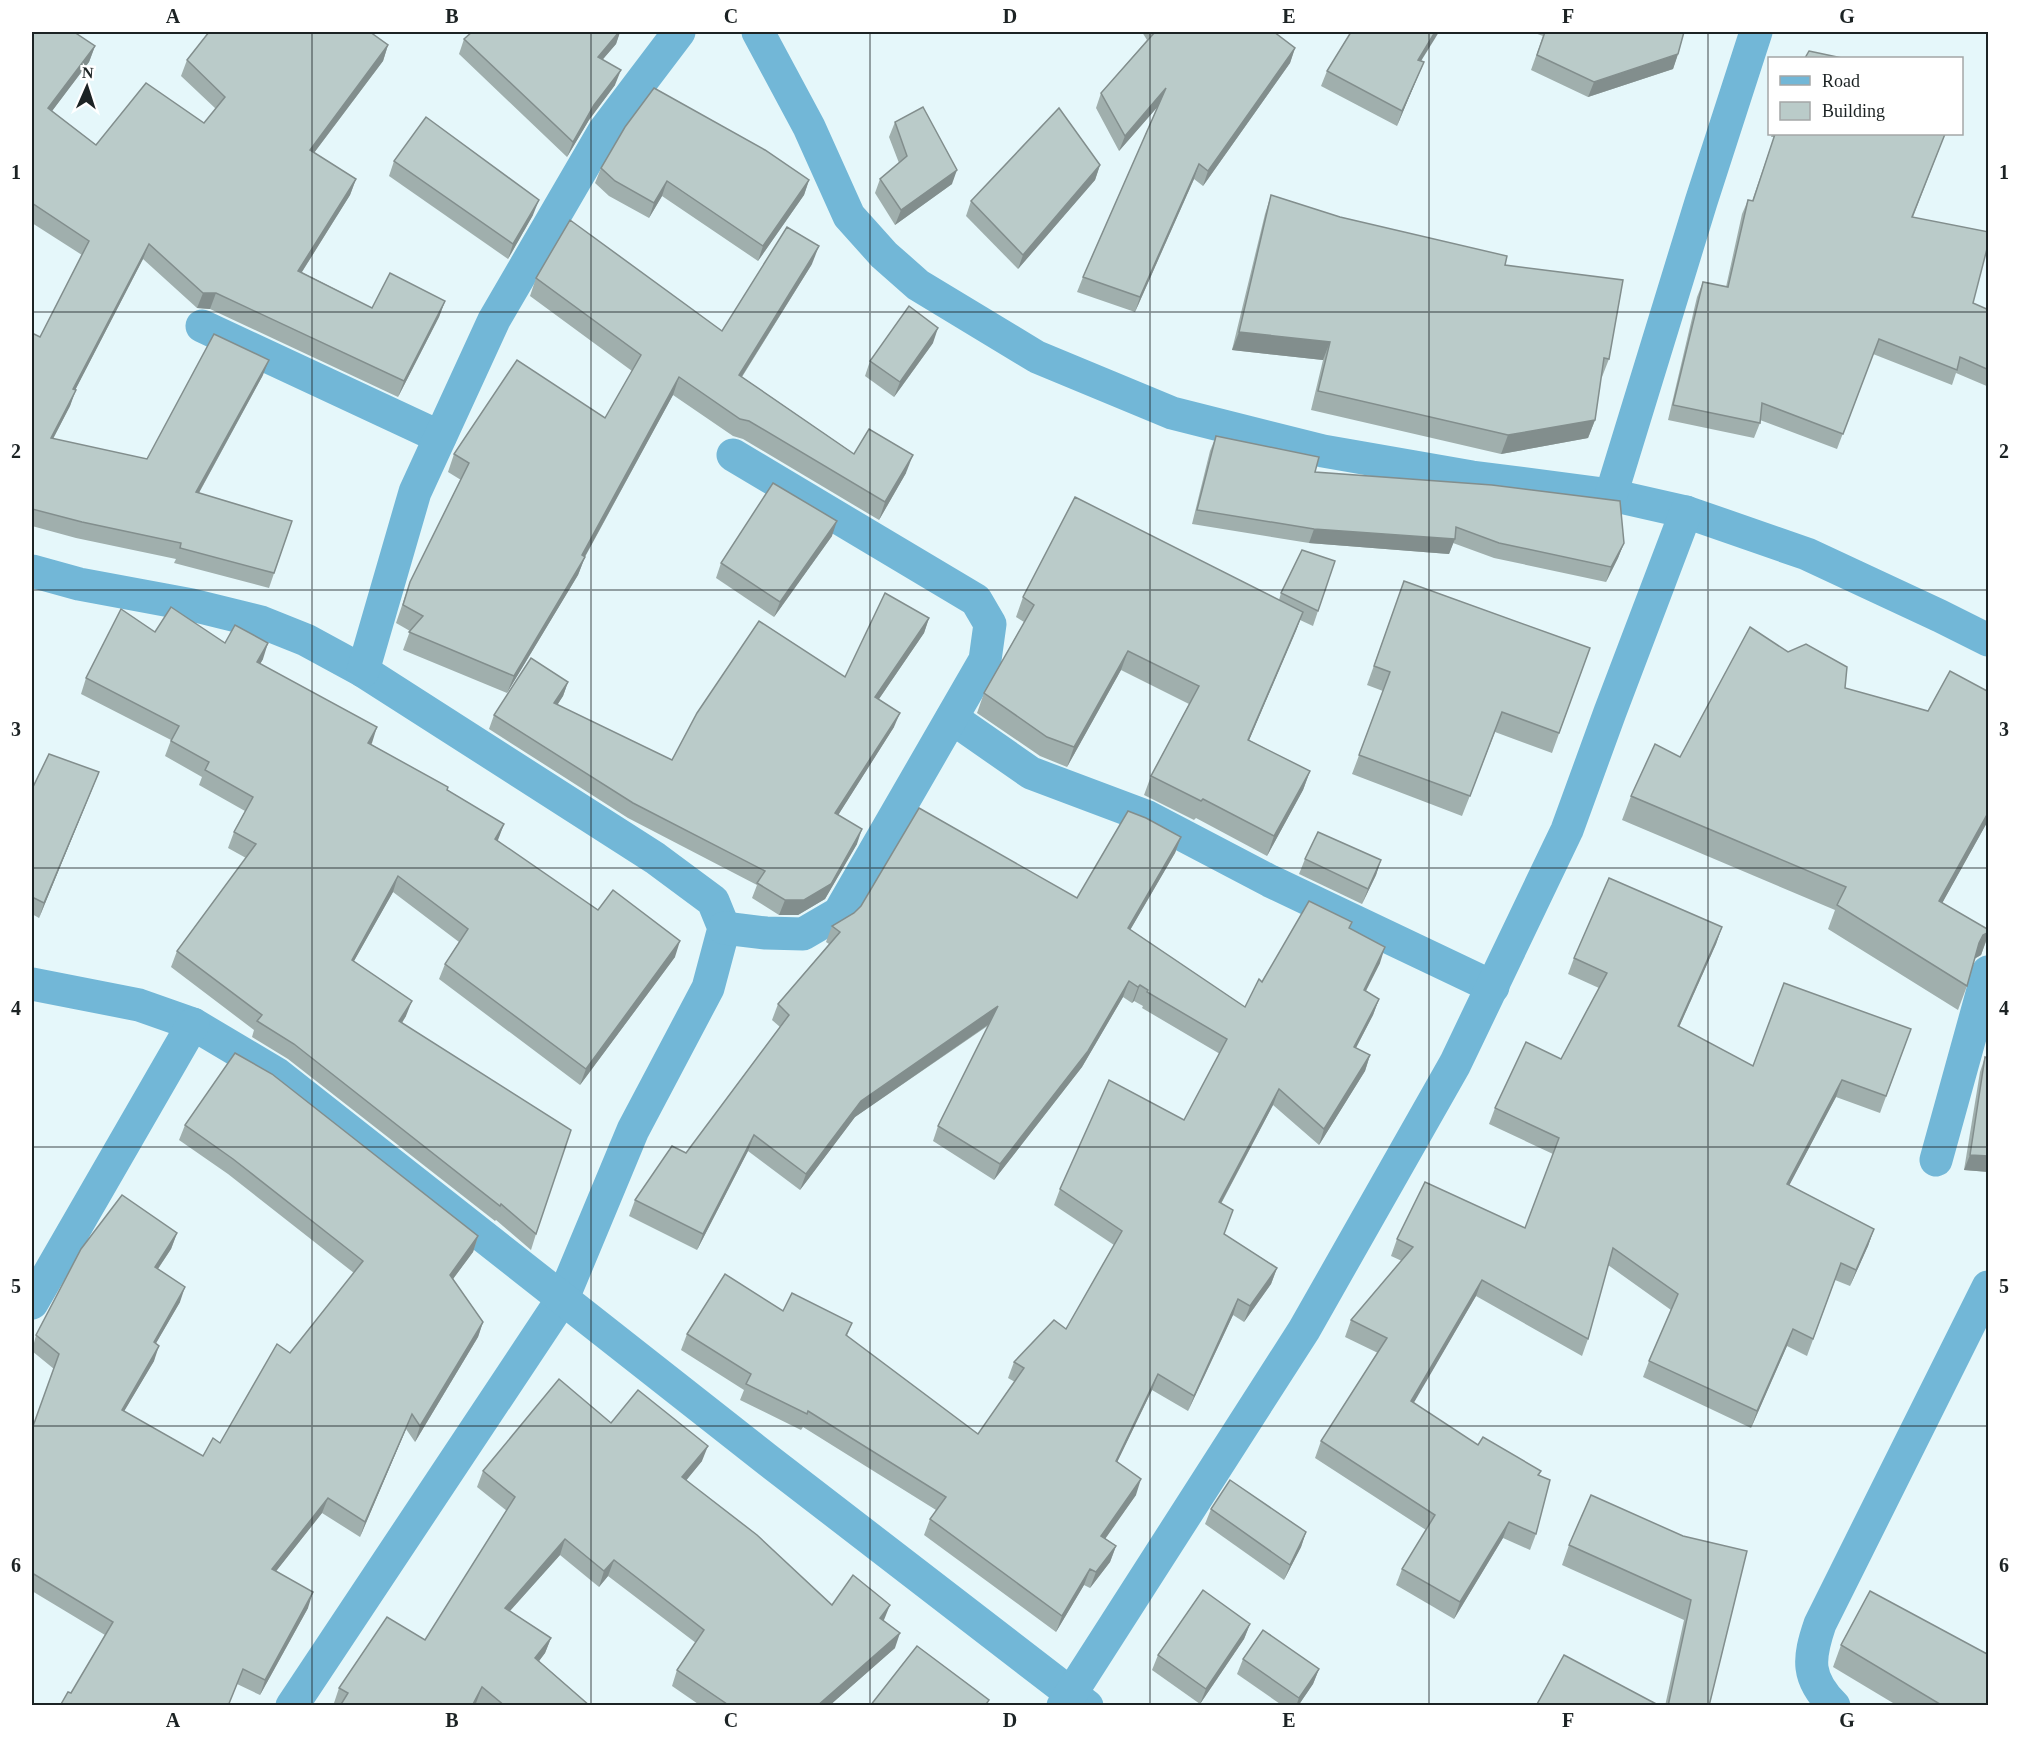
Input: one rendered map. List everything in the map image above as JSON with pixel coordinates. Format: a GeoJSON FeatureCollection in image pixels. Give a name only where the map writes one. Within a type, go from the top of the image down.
{"type":"FeatureCollection","features":[{"type":"Feature","properties":{"kind":"street"},"geometry":{"type":"LineString","coordinates":[[363,671],[415,492],[494,320],[604,131],[680,32]]}},
{"type":"Feature","properties":{"kind":"street"},"geometry":{"type":"LineString","coordinates":[[758,32],[809,128],[849,216],[884,255],[918,285],[1037,357],[1172,413],[1323,451],[1472,477],[1611,495],[1686,512],[1807,554],[1941,615],[1989,640]]}},
{"type":"Feature","properties":{"kind":"street"},"geometry":{"type":"LineString","coordinates":[[1611,495],[1756,32]]}},
{"type":"Feature","properties":{"kind":"street"},"geometry":{"type":"LineString","coordinates":[[202,326],[440,437]]}},
{"type":"Feature","properties":{"kind":"street"},"geometry":{"type":"LineString","coordinates":[[724,928],[766,933],[803,934],[839,913],[985,660],[990,624],[976,600],[733,455]]}},
{"type":"Feature","properties":{"kind":"street"},"geometry":{"type":"LineString","coordinates":[[32,984],[139,1005],[193,1024],[277,1074],[1074,1701],[1304,1330],[1455,1065],[1568,830],[1686,512]]}},
{"type":"Feature","properties":{"kind":"street"},"geometry":{"type":"LineString","coordinates":[[32,571],[79,584],[192,605],[261,622],[306,640],[363,671],[655,858],[713,902],[724,928],[708,988],[633,1130],[563,1298],[292,1706]]}},
{"type":"Feature","properties":{"kind":"street"},"geometry":{"type":"LineString","coordinates":[[952,718],[1031,773],[1148,817],[1270,881],[1492,987]]}},
{"type":"Feature","properties":{"kind":"street"},"geometry":{"type":"LineString","coordinates":[[1936,1160],[1989,972]]}},
{"type":"Feature","properties":{"kind":"street"},"geometry":{"type":"LineString","coordinates":[[32,1303],[193,1024]]}},
{"type":"Feature","properties":{"kind":"street"},"geometry":{"type":"LineString","coordinates":[[1834,1706],[1820,1692],[1810,1663],[1820,1624],[1989,1287]]}},
{"type":"Feature","properties":{"kind":"building"},"geometry":{"type":"Polygon","coordinates":[[[32,32],[74,32],[95,46],[48,108],[96,145],[146,83],[204,123],[225,97],[187,60],[209,32],[370,32],[388,45],[310,150],[356,179],[298,271],[372,308],[390,273],[445,301],[404,381],[216,293],[203,293],[149,244],[73,389],[76,390],[51,438],[147,459],[214,334],[269,360],[196,492],[292,521],[274,573],[180,548],[181,543],[32,509],[32,333],[40,337],[89,241],[32,203],[32,32]]]}},
{"type":"Feature","properties":{"kind":"building"},"geometry":{"type":"Polygon","coordinates":[[[472,32],[619,32],[598,57],[621,70],[594,105],[573,142],[464,39],[472,32]]]}},
{"type":"Feature","properties":{"kind":"building"},"geometry":{"type":"Polygon","coordinates":[[[1155,32],[1274,32],[1295,48],[1208,171],[1199,164],[1140,297],[1083,277],[1166,88],[1125,136],[1101,93],[1155,32]]]}},
{"type":"Feature","properties":{"kind":"building"},"geometry":{"type":"Polygon","coordinates":[[[1351,32],[1435,32],[1418,60],[1424,62],[1402,111],[1327,71],[1351,32]]]}},
{"type":"Feature","properties":{"kind":"building"},"geometry":{"type":"Polygon","coordinates":[[[1545,32],[1684,32],[1678,54],[1594,82],[1537,55],[1545,32]]]}},
{"type":"Feature","properties":{"kind":"building"},"geometry":{"type":"Polygon","coordinates":[[[1809,51],[1837,57],[1806,57],[1809,51]]]}},
{"type":"Feature","properties":{"kind":"building"},"geometry":{"type":"Polygon","coordinates":[[[654,88],[765,150],[809,180],[763,246],[667,181],[654,203],[615,181],[601,168],[625,127],[654,88]]]}},
{"type":"Feature","properties":{"kind":"building"},"geometry":{"type":"Polygon","coordinates":[[[923,107],[957,170],[901,210],[880,179],[907,156],[895,122],[923,107]]]}},
{"type":"Feature","properties":{"kind":"building"},"geometry":{"type":"Polygon","coordinates":[[[1059,108],[1100,165],[1023,255],[971,201],[1059,108]]]}},
{"type":"Feature","properties":{"kind":"building"},"geometry":{"type":"Polygon","coordinates":[[[426,117],[539,200],[513,244],[394,161],[426,117]]]}},
{"type":"Feature","properties":{"kind":"building"},"geometry":{"type":"Polygon","coordinates":[[[1775,135],[1945,135],[1912,217],[1989,232],[1989,241],[1973,303],[1989,310],[1989,370],[1960,357],[1957,370],[1879,339],[1843,434],[1762,403],[1760,423],[1673,405],[1703,282],[1728,287],[1748,200],[1753,201],[1775,135]]]}},
{"type":"Feature","properties":{"kind":"building"},"geometry":{"type":"Polygon","coordinates":[[[1271,195],[1340,217],[1507,256],[1505,265],[1623,280],[1609,359],[1604,358],[1595,420],[1508,435],[1318,391],[1330,342],[1239,332],[1271,195]]]}},
{"type":"Feature","properties":{"kind":"building"},"geometry":{"type":"Polygon","coordinates":[[[570,220],[722,331],[787,227],[819,246],[739,375],[854,454],[869,429],[913,455],[885,502],[749,421],[740,419],[679,377],[582,555],[585,557],[514,676],[409,632],[423,616],[403,605],[410,582],[469,463],[454,454],[517,360],[605,418],[641,355],[536,278],[570,220]]]}},
{"type":"Feature","properties":{"kind":"building"},"geometry":{"type":"Polygon","coordinates":[[[909,306],[938,328],[900,382],[870,361],[909,306]]]}},
{"type":"Feature","properties":{"kind":"building"},"geometry":{"type":"Polygon","coordinates":[[[1216,436],[1319,457],[1315,472],[1492,485],[1620,501],[1624,543],[1611,567],[1499,543],[1456,527],[1455,539],[1314,529],[1197,510],[1216,436]]]}},
{"type":"Feature","properties":{"kind":"building"},"geometry":{"type":"Polygon","coordinates":[[[773,483],[837,521],[780,602],[721,563],[773,483]]]}},
{"type":"Feature","properties":{"kind":"building"},"geometry":{"type":"Polygon","coordinates":[[[1075,497],[1303,612],[1248,740],[1310,771],[1274,836],[1203,799],[1201,801],[1151,776],[1199,686],[1128,651],[1074,747],[1047,737],[984,693],[1034,605],[1023,597],[1075,497]]]}},
{"type":"Feature","properties":{"kind":"building"},"geometry":{"type":"Polygon","coordinates":[[[1302,550],[1335,561],[1318,611],[1281,593],[1302,550]]]}},
{"type":"Feature","properties":{"kind":"building"},"geometry":{"type":"Polygon","coordinates":[[[1404,581],[1590,648],[1559,733],[1502,712],[1470,796],[1359,755],[1390,672],[1374,666],[1404,581]]]}},
{"type":"Feature","properties":{"kind":"building"},"geometry":{"type":"Polygon","coordinates":[[[885,593],[929,618],[875,697],[900,713],[835,813],[862,829],[831,884],[804,900],[785,900],[757,883],[765,871],[633,803],[494,715],[531,658],[568,682],[554,703],[672,760],[697,713],[759,621],[845,677],[885,593]]]}},
{"type":"Feature","properties":{"kind":"building"},"geometry":{"type":"Polygon","coordinates":[[[171,607],[225,643],[235,625],[268,643],[257,662],[377,727],[368,743],[448,787],[447,790],[504,824],[495,839],[598,910],[613,890],[680,941],[586,1069],[445,964],[468,929],[398,876],[352,960],[412,1001],[399,1021],[571,1130],[536,1234],[501,1204],[500,1206],[294,1044],[257,1021],[262,1015],[177,951],[256,844],[234,832],[253,797],[205,770],[209,762],[171,741],[179,726],[86,678],[121,609],[155,632],[171,607]]]}},
{"type":"Feature","properties":{"kind":"building"},"geometry":{"type":"Polygon","coordinates":[[[1750,627],[1788,652],[1806,644],[1847,667],[1845,688],[1928,711],[1950,671],[1989,692],[1989,811],[1939,901],[1989,930],[1979,943],[1967,986],[1837,905],[1846,887],[1631,796],[1655,744],[1680,757],[1750,627]]]}},
{"type":"Feature","properties":{"kind":"building"},"geometry":{"type":"Polygon","coordinates":[[[49,754],[99,772],[44,903],[32,897],[32,789],[49,754]]]}},
{"type":"Feature","properties":{"kind":"building"},"geometry":{"type":"Polygon","coordinates":[[[919,808],[1077,898],[1128,811],[1181,837],[1128,928],[1245,1007],[1259,979],[1262,982],[1309,901],[1352,922],[1349,928],[1385,947],[1364,990],[1379,999],[1354,1047],[1370,1055],[1324,1129],[1279,1089],[1219,1202],[1233,1210],[1224,1234],[1277,1268],[1250,1306],[1238,1299],[1194,1396],[1158,1374],[1116,1461],[1141,1479],[1101,1536],[1116,1546],[1096,1572],[1090,1569],[1062,1616],[930,1519],[946,1497],[808,1411],[807,1414],[746,1384],[751,1374],[687,1334],[725,1274],[783,1311],[792,1293],[852,1323],[846,1335],[978,1434],[1024,1368],[1014,1362],[1054,1320],[1066,1329],[1122,1231],[1060,1189],[1109,1080],[1184,1120],[1227,1039],[1147,992],[1148,990],[1140,985],[1138,987],[1129,981],[1088,1051],[1000,1164],[938,1126],[998,1006],[861,1101],[806,1174],[754,1135],[703,1234],[635,1200],[672,1146],[686,1153],[789,1015],[778,1004],[840,932],[832,926],[861,906],[919,808]]]}},
{"type":"Feature","properties":{"kind":"building"},"geometry":{"type":"Polygon","coordinates":[[[1318,832],[1381,860],[1368,889],[1305,859],[1318,832]]]}},
{"type":"Feature","properties":{"kind":"building"},"geometry":{"type":"Polygon","coordinates":[[[1609,878],[1722,927],[1678,1026],[1753,1066],[1784,983],[1911,1029],[1886,1096],[1842,1080],[1787,1184],[1874,1229],[1856,1270],[1841,1263],[1813,1339],[1793,1329],[1757,1411],[1649,1361],[1678,1294],[1613,1248],[1588,1339],[1482,1280],[1411,1401],[1478,1445],[1483,1437],[1541,1471],[1538,1475],[1550,1480],[1536,1534],[1509,1522],[1460,1602],[1402,1569],[1435,1515],[1321,1441],[1387,1338],[1351,1320],[1413,1247],[1397,1239],[1425,1182],[1525,1228],[1559,1138],[1495,1108],[1526,1042],[1561,1059],[1607,973],[1574,958],[1609,878]]]}},
{"type":"Feature","properties":{"kind":"building"},"geometry":{"type":"Polygon","coordinates":[[[235,1053],[272,1074],[478,1236],[450,1275],[483,1322],[420,1426],[412,1414],[365,1522],[328,1498],[272,1569],[313,1592],[265,1680],[243,1669],[228,1706],[60,1706],[68,1692],[71,1693],[113,1622],[32,1573],[32,1429],[59,1354],[36,1335],[81,1249],[122,1195],[177,1233],[155,1267],[185,1287],[154,1342],[159,1346],[122,1410],[203,1456],[213,1438],[220,1443],[277,1344],[290,1353],[363,1261],[233,1159],[185,1125],[235,1053]]]}},
{"type":"Feature","properties":{"kind":"building"},"geometry":{"type":"Polygon","coordinates":[[[1985,1057],[1989,1059],[1989,1156],[1970,1155],[1985,1057]]]}},
{"type":"Feature","properties":{"kind":"building"},"geometry":{"type":"Polygon","coordinates":[[[559,1379],[611,1423],[638,1390],[708,1446],[682,1477],[757,1535],[832,1605],[853,1575],[890,1605],[880,1618],[900,1633],[817,1706],[730,1706],[677,1670],[704,1630],[614,1560],[604,1571],[565,1539],[505,1608],[551,1638],[535,1658],[590,1706],[505,1706],[482,1687],[472,1706],[340,1706],[348,1693],[339,1688],[387,1617],[425,1640],[515,1497],[483,1471],[559,1379]]]}},
{"type":"Feature","properties":{"kind":"building"},"geometry":{"type":"Polygon","coordinates":[[[1230,1480],[1306,1532],[1290,1565],[1211,1509],[1230,1480]]]}},
{"type":"Feature","properties":{"kind":"building"},"geometry":{"type":"Polygon","coordinates":[[[1591,1495],[1683,1536],[1747,1551],[1709,1706],[1668,1706],[1691,1600],[1569,1545],[1591,1495]]]}},
{"type":"Feature","properties":{"kind":"building"},"geometry":{"type":"Polygon","coordinates":[[[1203,1590],[1250,1624],[1206,1689],[1158,1655],[1203,1590]]]}},
{"type":"Feature","properties":{"kind":"building"},"geometry":{"type":"Polygon","coordinates":[[[1870,1591],[1989,1655],[1989,1706],[1943,1706],[1841,1645],[1870,1591]]]}},
{"type":"Feature","properties":{"kind":"building"},"geometry":{"type":"Polygon","coordinates":[[[1263,1630],[1319,1669],[1299,1698],[1243,1659],[1263,1630]]]}},
{"type":"Feature","properties":{"kind":"building"},"geometry":{"type":"Polygon","coordinates":[[[917,1646],[989,1700],[985,1706],[870,1706],[917,1646]]]}},
{"type":"Feature","properties":{"kind":"building"},"geometry":{"type":"Polygon","coordinates":[[[1564,1655],[1660,1706],[1536,1706],[1564,1655]]]}}]}
